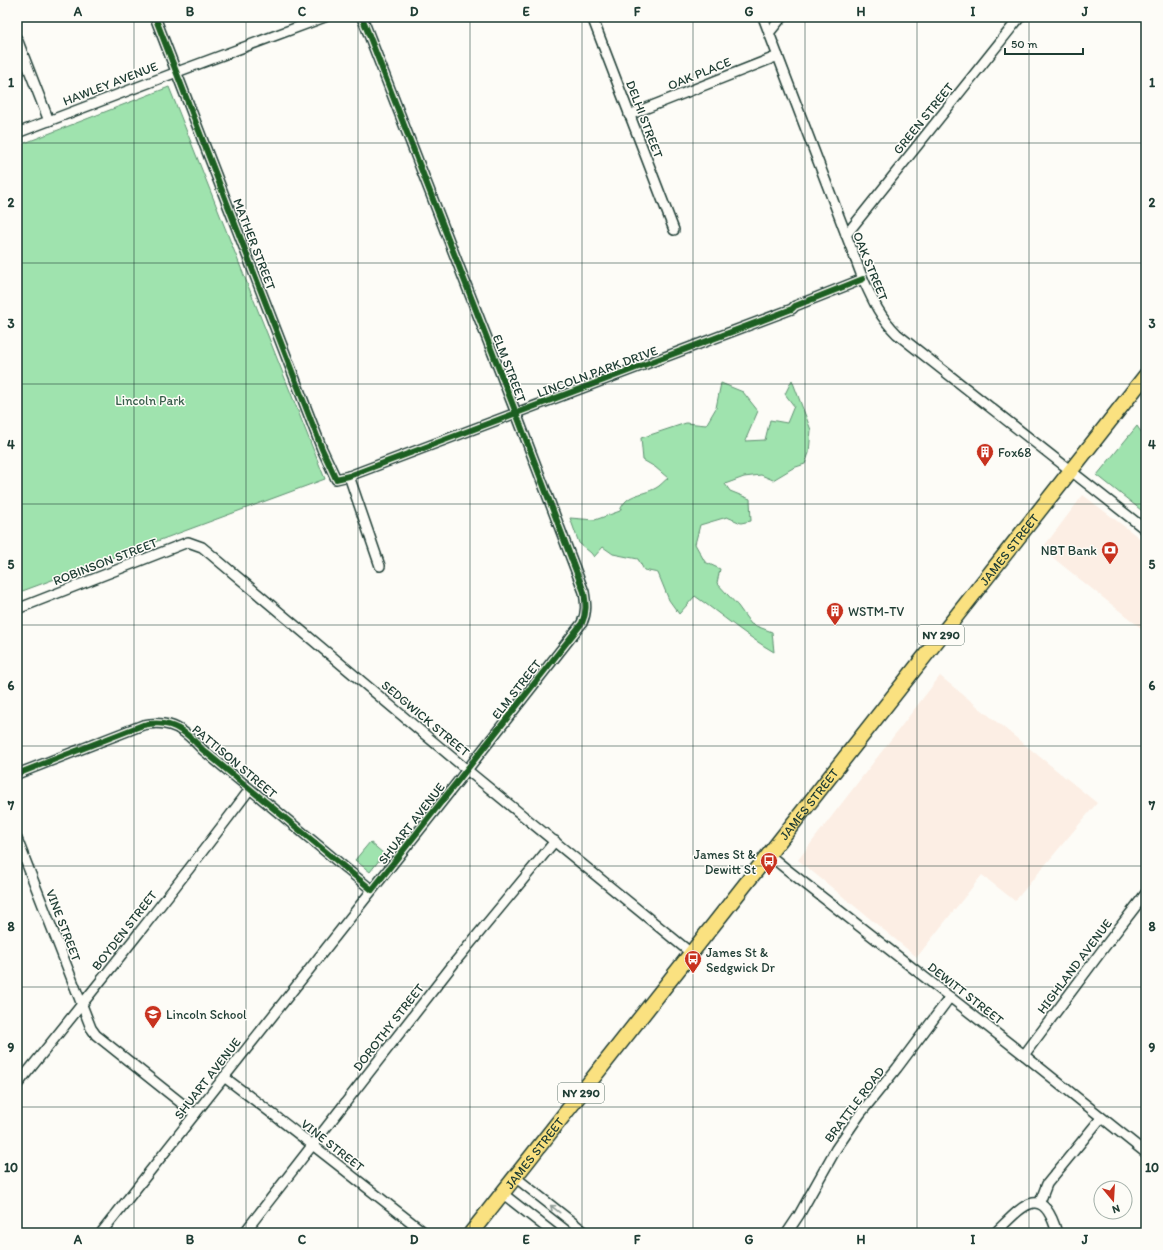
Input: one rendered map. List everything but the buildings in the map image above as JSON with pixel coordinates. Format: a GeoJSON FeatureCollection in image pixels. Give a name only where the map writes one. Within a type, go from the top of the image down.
{"type":"FeatureCollection","features":[{"type":"Feature","properties":{"kind":"main road","name":"JAMES STREET"},"geometry":{"type":"LineString","coordinates":[[471,1233],[1146,375]]}},
{"type":"Feature","properties":{"kind":"street","name":"MATHER STREET"},"geometry":{"type":"LineString","coordinates":[[155,17],[320,442],[336,479]]}},
{"type":"Feature","properties":{"kind":"street","name":"HAWLEY AVENUE"},"geometry":{"type":"LineString","coordinates":[[17,133],[325,17]]}},
{"type":"Feature","properties":{"kind":"street","name":"ELM STREET"},"geometry":{"type":"LineString","coordinates":[[362,17],[516,413],[584,592],[586,605],[582,623],[467,770]]}},
{"type":"Feature","properties":{"kind":"street","name":"DELHI STREET"},"geometry":{"type":"LineString","coordinates":[[592,17],[674,230]]}},
{"type":"Feature","properties":{"kind":"street","name":"OAK STREET"},"geometry":{"type":"LineString","coordinates":[[763,17],[875,307],[897,334],[1146,530]]}},
{"type":"Feature","properties":{"kind":"street"},"geometry":{"type":"LineString","coordinates":[[769,33],[782,17]]}},
{"type":"Feature","properties":{"kind":"street","name":"GREEN STREET"},"geometry":{"type":"LineString","coordinates":[[846,235],[1020,17]]}},
{"type":"Feature","properties":{"kind":"street"},"geometry":{"type":"LineString","coordinates":[[17,39],[49,121]]}},
{"type":"Feature","properties":{"kind":"street","name":"OAK PLACE"},"geometry":{"type":"LineString","coordinates":[[629,115],[778,56]]}},
{"type":"Feature","properties":{"kind":"street","name":"LINCOLN PARK DRIVE"},"geometry":{"type":"LineString","coordinates":[[336,479],[349,476],[777,315],[792,309],[795,306],[863,279]]}},
{"type":"Feature","properties":{"kind":"street"},"geometry":{"type":"LineString","coordinates":[[349,476],[380,566]]}},
{"type":"Feature","properties":{"kind":"street","name":"ROBINSON STREET"},"geometry":{"type":"LineString","coordinates":[[17,609],[188,542],[202,547]]}},
{"type":"Feature","properties":{"kind":"street","name":"SEDGWICK STREET"},"geometry":{"type":"LineString","coordinates":[[202,547],[467,770],[691,953]]}},
{"type":"Feature","properties":{"kind":"street","name":"PATTISON STREET"},"geometry":{"type":"LineString","coordinates":[[17,774],[143,725],[154,723],[165,724],[182,730],[250,789],[372,890]]}},
{"type":"Feature","properties":{"kind":"street","name":"SHUART AVENUE"},"geometry":{"type":"LineString","coordinates":[[101,1233],[467,770]]}},
{"type":"Feature","properties":{"kind":"street","name":"BOYDEN STREET"},"geometry":{"type":"LineString","coordinates":[[17,1085],[81,1006],[250,789]]}},
{"type":"Feature","properties":{"kind":"street","name":"VINE STREET"},"geometry":{"type":"LineString","coordinates":[[17,839],[90,1028],[96,1035],[195,1114]]}},
{"type":"Feature","properties":{"kind":"street","name":"DOROTHY STREET"},"geometry":{"type":"LineString","coordinates":[[244,1233],[455,962],[555,841]]}},
{"type":"Feature","properties":{"kind":"street","name":"DEWITT STREET"},"geometry":{"type":"LineString","coordinates":[[768,854],[1024,1054],[1146,1153]]}},
{"type":"Feature","properties":{"kind":"street","name":"HIGHLAND AVENUE"},"geometry":{"type":"LineString","coordinates":[[1024,1054],[1102,948],[1146,893]]}},
{"type":"Feature","properties":{"kind":"street","name":"BRATTLE ROAD"},"geometry":{"type":"LineString","coordinates":[[787,1233],[799,1215],[836,1149],[860,1114],[897,1068],[950,996]]}},
{"type":"Feature","properties":{"kind":"street","name":"VINE STREET"},"geometry":{"type":"LineString","coordinates":[[224,1077],[426,1233]]}},
{"type":"Feature","properties":{"kind":"street"},"geometry":{"type":"LineString","coordinates":[[1040,1202],[1047,1184],[1101,1118]]}},
{"type":"Feature","properties":{"kind":"street"},"geometry":{"type":"LineString","coordinates":[[515,1177],[586,1233]]}},
{"type":"Feature","properties":{"kind":"street"},"geometry":{"type":"LineString","coordinates":[[502,1193],[553,1233]]}},
{"type":"Feature","properties":{"kind":"street"},"geometry":{"type":"LineString","coordinates":[[995,1233],[1019,1209],[1031,1202],[1040,1202],[1047,1208],[1057,1233]]}},
{"type":"Feature","properties":{"kind":"shaded area"},"geometry":{"type":"Polygon","coordinates":[[[1083,495],[1146,543],[1146,632],[1042,549],[1083,495]]]}},
{"type":"Feature","properties":{"kind":"shaded area"},"geometry":{"type":"Polygon","coordinates":[[[940,676],[1097,803],[1015,901],[982,875],[917,957],[798,860],[940,676]]]}},
{"type":"Feature","properties":{"kind":"green space","name":"Lincoln Park"},"geometry":{"type":"Polygon","coordinates":[[[169,87],[325,479],[17,593],[17,146],[169,87]]]}},
{"type":"Feature","properties":{"kind":"green space"},"geometry":{"type":"Polygon","coordinates":[[[792,380],[811,430],[809,453],[805,464],[793,468],[773,480],[761,475],[744,477],[725,484],[730,491],[750,499],[751,521],[741,523],[727,517],[700,525],[695,544],[705,562],[720,569],[717,583],[738,606],[751,624],[772,632],[774,652],[695,596],[679,614],[669,600],[658,573],[644,570],[638,559],[613,554],[603,547],[594,557],[579,543],[570,518],[595,520],[620,511],[626,501],[630,498],[656,488],[668,478],[655,467],[643,460],[641,438],[686,423],[706,425],[716,408],[721,383],[743,392],[758,411],[745,441],[765,440],[770,420],[787,423],[794,406],[785,394],[792,380]]]}},
{"type":"Feature","properties":{"kind":"green space"},"geometry":{"type":"Polygon","coordinates":[[[1137,426],[1146,439],[1146,503],[1144,506],[1146,507],[1146,514],[1097,475],[1137,426]]]}},
{"type":"Feature","properties":{"kind":"green space"},"geometry":{"type":"Polygon","coordinates":[[[370,842],[384,854],[370,872],[355,860],[370,842]]]}},
{"type":"Feature","properties":{"kind":"cycle path"},"geometry":{"type":"LineString","coordinates":[[155,17],[322,449],[336,479],[349,476],[792,309],[795,306],[863,279]]}},
{"type":"Feature","properties":{"kind":"cycle path"},"geometry":{"type":"LineString","coordinates":[[17,774],[143,725],[158,723],[173,726],[188,735],[203,750],[372,890],[582,623],[586,608],[584,592],[362,17]]}},
{"type":"Feature","properties":{"kind":"place","name":"Fox68"},"geometry":{"type":"Point","coordinates":[985,467]}},
{"type":"Feature","properties":{"kind":"place","name":"NBT Bank"},"geometry":{"type":"Point","coordinates":[1110,565]}},
{"type":"Feature","properties":{"kind":"place","name":"WSTM-TV"},"geometry":{"type":"Point","coordinates":[835,626]}},
{"type":"Feature","properties":{"kind":"place","name":"James St & Dewitt St"},"geometry":{"type":"Point","coordinates":[769,876]}},
{"type":"Feature","properties":{"kind":"place","name":"James St & Sedgwick Dr"},"geometry":{"type":"Point","coordinates":[693,974]}},
{"type":"Feature","properties":{"kind":"place","name":"Lincoln School"},"geometry":{"type":"Point","coordinates":[153,1029]}}]}
